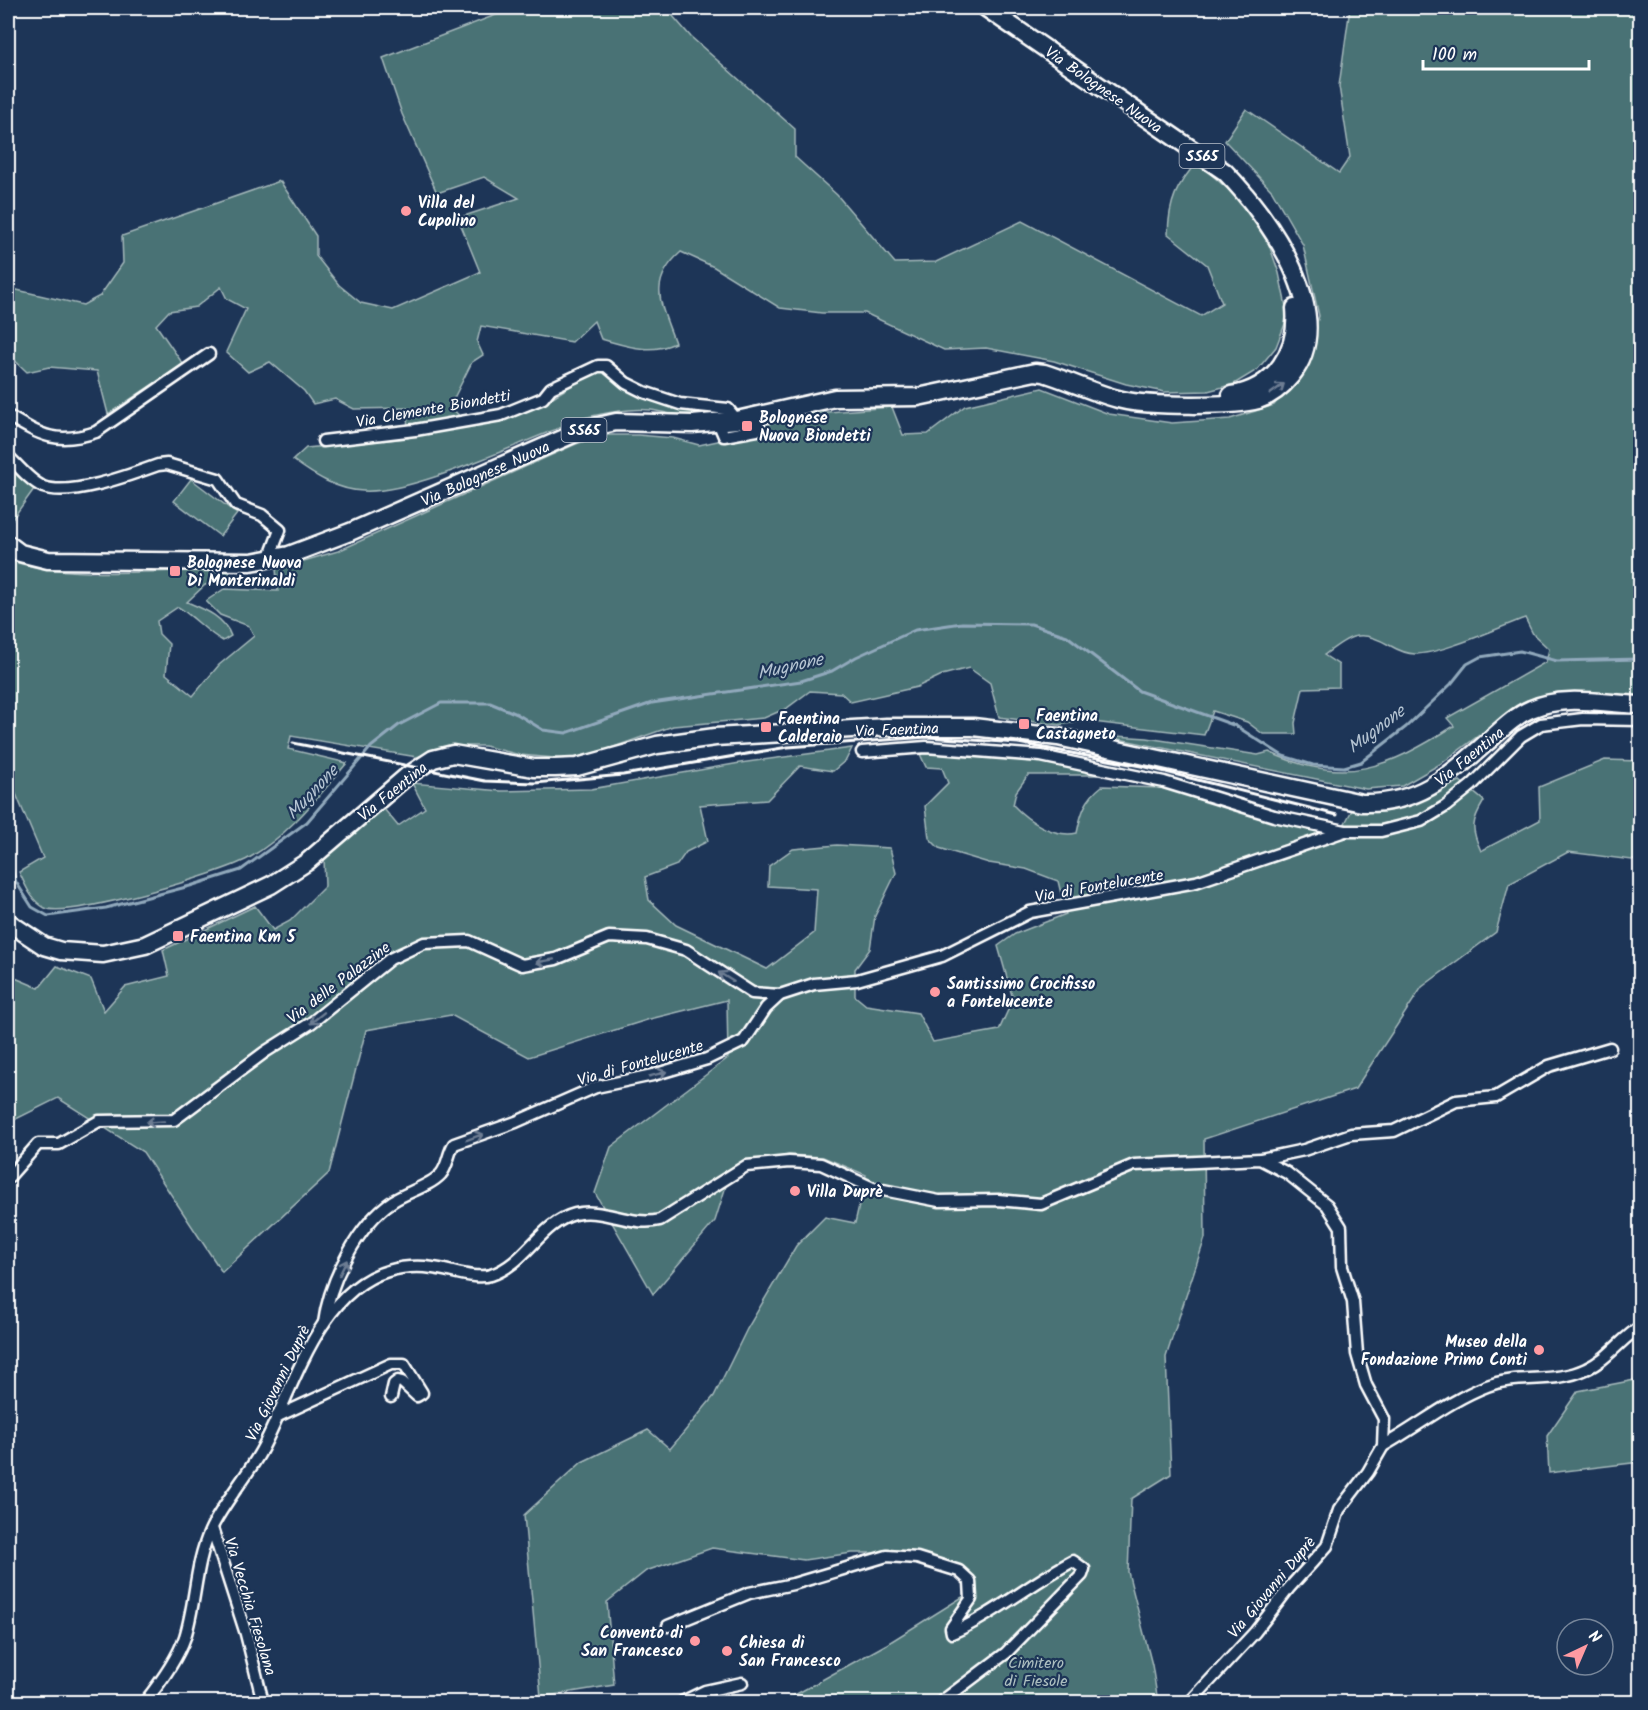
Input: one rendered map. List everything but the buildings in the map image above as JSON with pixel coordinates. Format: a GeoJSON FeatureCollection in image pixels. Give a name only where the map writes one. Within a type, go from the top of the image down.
{"type":"FeatureCollection","features":[{"type":"Feature","properties":{"kind":"main road","name":"Via Bolognese Nuova"},"geometry":{"type":"LineString","coordinates":[[8,544],[20,553],[48,560],[251,562],[269,559],[350,532],[585,429],[616,422],[737,420],[835,398],[918,397],[1035,372],[1044,373],[1122,400],[1179,403],[1249,390],[1266,380],[1282,364],[1293,343],[1296,323],[1286,255],[1273,228],[1252,199],[1226,172],[986,8]]}},
{"type":"Feature","properties":{"kind":"main road","name":"Via Faentina"},"geometry":{"type":"LineString","coordinates":[[8,922],[44,946],[61,951],[103,954],[145,945],[271,885],[315,855],[407,776],[442,755],[467,756],[511,765],[577,767],[657,745],[715,736],[886,727],[973,727],[1058,738],[1362,803],[1381,803],[1399,801],[1432,787],[1531,708],[1563,701],[1641,705]]}},
{"type":"Feature","properties":{"kind":"street"},"geometry":{"type":"LineString","coordinates":[[8,416],[52,439],[76,439],[96,432],[209,354]]}},
{"type":"Feature","properties":{"kind":"street","name":"Via Clemente Biondetti"},"geometry":{"type":"LineString","coordinates":[[323,441],[415,430],[501,415],[536,402],[551,388],[598,366],[606,366],[626,383],[644,392],[680,404],[728,409],[737,420]]}},
{"type":"Feature","properties":{"kind":"street"},"geometry":{"type":"LineString","coordinates":[[718,422],[724,436],[757,430],[761,415]]}},
{"type":"Feature","properties":{"kind":"street"},"geometry":{"type":"LineString","coordinates":[[8,456],[43,486],[62,489],[83,487],[167,464],[218,479],[236,505],[262,515],[280,530],[269,559]]}},
{"type":"Feature","properties":{"kind":"street","name":"Via Faentina"},"geometry":{"type":"LineString","coordinates":[[862,752],[926,747],[1041,756],[1164,782],[1274,816],[1345,831],[1381,831],[1421,821],[1472,785],[1521,736],[1541,724],[1583,719],[1641,720]]}},
{"type":"Feature","properties":{"kind":"street","name":"Via di Fontelucente"},"geometry":{"type":"LineString","coordinates":[[324,1323],[327,1301],[360,1232],[384,1208],[442,1174],[454,1144],[516,1122],[596,1087],[653,1076],[707,1059],[744,1041],[766,1008],[780,995],[814,984],[857,980],[942,956],[1030,912],[1196,882],[1345,831]]}},
{"type":"Feature","properties":{"kind":"street","name":"Via delle Palazzine"},"geometry":{"type":"LineString","coordinates":[[8,1178],[38,1144],[59,1144],[99,1121],[174,1120],[265,1052],[311,1023],[390,959],[424,943],[469,941],[522,965],[556,959],[609,937],[648,939],[686,950],[752,993],[780,995]]}},
{"type":"Feature","properties":{"kind":"street"},"geometry":{"type":"LineString","coordinates":[[1260,1160],[1304,1150],[1352,1134],[1395,1131],[1456,1101],[1496,1097],[1550,1066],[1610,1048]]}},
{"type":"Feature","properties":{"kind":"street","name":"Via Giovanni Duprè"},"geometry":{"type":"LineString","coordinates":[[212,1528],[261,1450],[290,1384],[324,1323],[355,1290],[372,1277],[390,1270],[421,1267],[480,1276],[491,1275],[519,1259],[550,1228],[565,1218],[589,1213],[621,1220],[651,1222],[660,1220],[746,1166],[789,1162],[821,1164],[873,1188],[939,1201],[998,1200],[1041,1203],[1134,1166],[1260,1160],[1287,1173],[1327,1204],[1341,1227],[1342,1267],[1353,1302],[1357,1354],[1366,1385],[1384,1419],[1383,1446],[1368,1472],[1339,1510],[1327,1546],[1288,1587],[1255,1632],[1190,1702]]}},
{"type":"Feature","properties":{"kind":"street"},"geometry":{"type":"LineString","coordinates":[[1383,1446],[1488,1386],[1586,1370],[1641,1327]]}},
{"type":"Feature","properties":{"kind":"street"},"geometry":{"type":"LineString","coordinates":[[276,1417],[391,1364],[404,1364],[422,1393],[417,1396],[398,1381],[394,1384],[391,1397]]}},
{"type":"Feature","properties":{"kind":"street","name":"Via Vecchia Fiesolana"},"geometry":{"type":"LineString","coordinates":[[146,1702],[162,1681],[184,1639],[202,1551],[212,1528]]}},
{"type":"Feature","properties":{"kind":"street","name":"Via Vecchia Fiesolana"},"geometry":{"type":"LineString","coordinates":[[212,1528],[246,1634],[263,1702]]}},
{"type":"Feature","properties":{"kind":"street"},"geometry":{"type":"LineString","coordinates":[[668,1626],[749,1593],[794,1584],[887,1556],[927,1562],[958,1571],[969,1581],[971,1599],[951,1628],[952,1633],[983,1618],[1038,1579],[1073,1562],[1084,1569],[1073,1584],[1006,1653],[942,1702]]}},
{"type":"Feature","properties":{"kind":"street"},"geometry":{"type":"LineString","coordinates":[[682,1702],[705,1691],[742,1683]]}},
{"type":"Feature","properties":{"kind":"green space"},"geometry":{"type":"Polygon","coordinates":[[[514,8],[666,8],[691,37],[795,129],[795,157],[837,195],[895,263],[936,262],[1022,221],[1201,316],[1222,303],[1207,265],[1168,234],[1170,212],[1175,195],[1197,162],[1239,199],[1268,242],[1279,273],[1288,316],[1276,347],[1257,370],[1234,384],[1208,391],[1165,392],[1126,384],[1054,361],[986,348],[944,350],[865,313],[822,313],[780,308],[714,267],[681,252],[663,274],[660,285],[662,306],[675,343],[666,347],[647,349],[601,339],[594,321],[572,342],[481,326],[477,342],[483,355],[472,362],[450,406],[469,426],[509,418],[540,405],[598,369],[607,371],[622,382],[721,412],[696,419],[651,410],[621,411],[586,417],[430,478],[405,486],[363,491],[344,488],[326,481],[293,460],[306,448],[408,438],[407,408],[354,409],[335,399],[313,404],[304,391],[270,362],[248,372],[226,352],[246,309],[227,299],[221,287],[196,307],[169,311],[156,325],[183,364],[108,414],[97,371],[49,367],[27,372],[8,354],[8,288],[83,305],[100,296],[123,263],[122,236],[280,181],[316,236],[316,256],[339,285],[361,303],[393,310],[480,272],[458,218],[519,198],[484,177],[437,193],[402,114],[383,58],[514,8]]]}},
{"type":"Feature","properties":{"kind":"green space"},"geometry":{"type":"Polygon","coordinates":[[[1350,8],[1640,8],[1640,700],[1560,697],[1522,703],[1442,763],[1402,786],[1366,789],[1099,735],[1147,738],[1258,755],[1269,752],[1296,763],[1320,769],[1365,768],[1408,753],[1430,741],[1454,726],[1447,718],[1546,662],[1549,649],[1533,634],[1525,618],[1440,650],[1426,653],[1405,652],[1370,637],[1355,636],[1348,639],[1324,655],[1339,665],[1339,687],[1303,688],[1295,723],[1296,734],[1263,734],[1247,722],[1213,711],[1204,735],[1084,721],[1059,725],[999,717],[990,683],[969,668],[942,675],[917,687],[851,702],[841,693],[810,691],[787,708],[764,718],[673,726],[594,754],[566,759],[520,755],[485,746],[449,746],[417,757],[291,736],[288,749],[347,763],[290,827],[249,858],[180,883],[83,907],[59,910],[45,908],[32,897],[19,872],[43,858],[8,775],[8,558],[25,565],[50,570],[81,572],[230,569],[229,580],[205,585],[187,602],[219,619],[231,636],[223,641],[178,607],[157,621],[159,634],[169,644],[166,674],[193,696],[219,665],[254,636],[249,626],[220,615],[206,601],[224,589],[278,591],[276,569],[338,551],[576,444],[604,435],[673,438],[699,445],[755,433],[772,422],[815,413],[892,407],[903,435],[928,434],[965,406],[1042,388],[1109,414],[1172,423],[1230,419],[1274,405],[1302,370],[1319,316],[1303,245],[1272,191],[1225,141],[1246,109],[1339,173],[1350,157],[1339,86],[1350,8]]]}},
{"type":"Feature","properties":{"kind":"green space"},"geometry":{"type":"Polygon","coordinates":[[[8,464],[34,489],[8,525],[8,464]]]}},
{"type":"Feature","properties":{"kind":"green space"},"geometry":{"type":"Polygon","coordinates":[[[191,479],[237,514],[220,536],[174,501],[191,479]]]}},
{"type":"Feature","properties":{"kind":"green space","name":"Cimitero di Fiesole"},"geometry":{"type":"Polygon","coordinates":[[[852,748],[846,760],[833,771],[800,766],[767,800],[700,805],[708,841],[686,852],[677,865],[645,877],[649,900],[676,925],[767,969],[814,933],[817,889],[768,886],[769,866],[793,849],[837,845],[890,848],[896,873],[875,916],[870,949],[855,969],[855,996],[866,1005],[918,1013],[933,1042],[999,1030],[1013,999],[998,946],[1015,934],[1066,914],[1058,881],[1026,869],[989,863],[939,848],[929,838],[925,806],[948,783],[942,768],[926,767],[920,754],[987,754],[1098,768],[1098,775],[1028,775],[1016,792],[1013,805],[1026,817],[1051,831],[1068,834],[1077,833],[1085,807],[1091,796],[1102,786],[1162,788],[1344,825],[1352,810],[1382,811],[1408,805],[1460,781],[1484,801],[1474,826],[1475,837],[1481,851],[1540,820],[1539,787],[1605,760],[1640,761],[1640,861],[1568,852],[1509,884],[1496,932],[1422,987],[1355,1089],[1204,1139],[1205,1238],[1166,1357],[1171,1474],[1131,1499],[1128,1572],[1152,1665],[1158,1702],[782,1702],[887,1644],[977,1588],[966,1570],[911,1553],[852,1553],[804,1560],[712,1548],[646,1571],[607,1602],[614,1685],[541,1697],[524,1515],[582,1462],[648,1430],[670,1449],[714,1396],[747,1329],[796,1246],[825,1217],[855,1223],[866,1175],[823,1157],[789,1155],[732,1167],[715,1221],[653,1294],[595,1193],[611,1147],[728,1058],[727,1000],[650,1019],[529,1057],[451,1015],[366,1030],[329,1173],[222,1272],[143,1152],[58,1098],[8,1123],[8,975],[39,988],[57,966],[91,979],[104,1011],[125,987],[169,976],[163,950],[255,906],[273,930],[290,921],[325,886],[324,858],[380,804],[398,826],[425,808],[412,783],[501,791],[591,789],[740,763],[852,748]]]}},
{"type":"Feature","properties":{"kind":"green space"},"geometry":{"type":"Polygon","coordinates":[[[1640,1379],[1640,1462],[1549,1473],[1547,1436],[1578,1391],[1640,1379]]]}},
{"type":"Feature","properties":{"kind":"waterway","name":"Mugnone"},"geometry":{"type":"LineString","coordinates":[[8,857],[16,882],[32,907],[48,916],[106,908],[241,870],[307,822],[371,747],[399,725],[441,703],[490,703],[517,714],[543,730],[566,733],[652,703],[801,681],[832,671],[856,657],[915,630],[962,623],[1031,624],[1067,636],[1139,691],[1236,726],[1283,756],[1313,765],[1344,767],[1361,762],[1406,727],[1451,684],[1467,664],[1480,657],[1520,651],[1557,661],[1640,659]]}},
{"type":"Feature","properties":{"kind":"railway"},"geometry":{"type":"LineString","coordinates":[[293,743],[485,781],[535,783],[623,775],[788,747],[927,737],[1018,743],[1146,767],[1337,815]]}},
{"type":"Feature","properties":{"kind":"place","name":"Villa del Cupolino"},"geometry":{"type":"Point","coordinates":[406,211]}},
{"type":"Feature","properties":{"kind":"place","name":"Bolognese Nuova Biondetti"},"geometry":{"type":"Point","coordinates":[747,426]}},
{"type":"Feature","properties":{"kind":"place","name":"Bolognese Nuova Di Monterinaldi"},"geometry":{"type":"Point","coordinates":[175,571]}},
{"type":"Feature","properties":{"kind":"place","name":"Faentina Castagneto"},"geometry":{"type":"Point","coordinates":[1024,724]}},
{"type":"Feature","properties":{"kind":"place","name":"Faentina Calderaio"},"geometry":{"type":"Point","coordinates":[766,727]}},
{"type":"Feature","properties":{"kind":"place","name":"Faentina Km 5"},"geometry":{"type":"Point","coordinates":[178,936]}},
{"type":"Feature","properties":{"kind":"place","name":"Santissimo Crocifisso a Fontelucente"},"geometry":{"type":"Point","coordinates":[935,992]}},
{"type":"Feature","properties":{"kind":"place","name":"Villa Duprè"},"geometry":{"type":"Point","coordinates":[795,1191]}},
{"type":"Feature","properties":{"kind":"place","name":"Museo della Fondazione Primo Conti"},"geometry":{"type":"Point","coordinates":[1539,1350]}},
{"type":"Feature","properties":{"kind":"place","name":"Convento di San Francesco"},"geometry":{"type":"Point","coordinates":[695,1641]}},
{"type":"Feature","properties":{"kind":"place","name":"Chiesa di San Francesco"},"geometry":{"type":"Point","coordinates":[727,1651]}}]}
